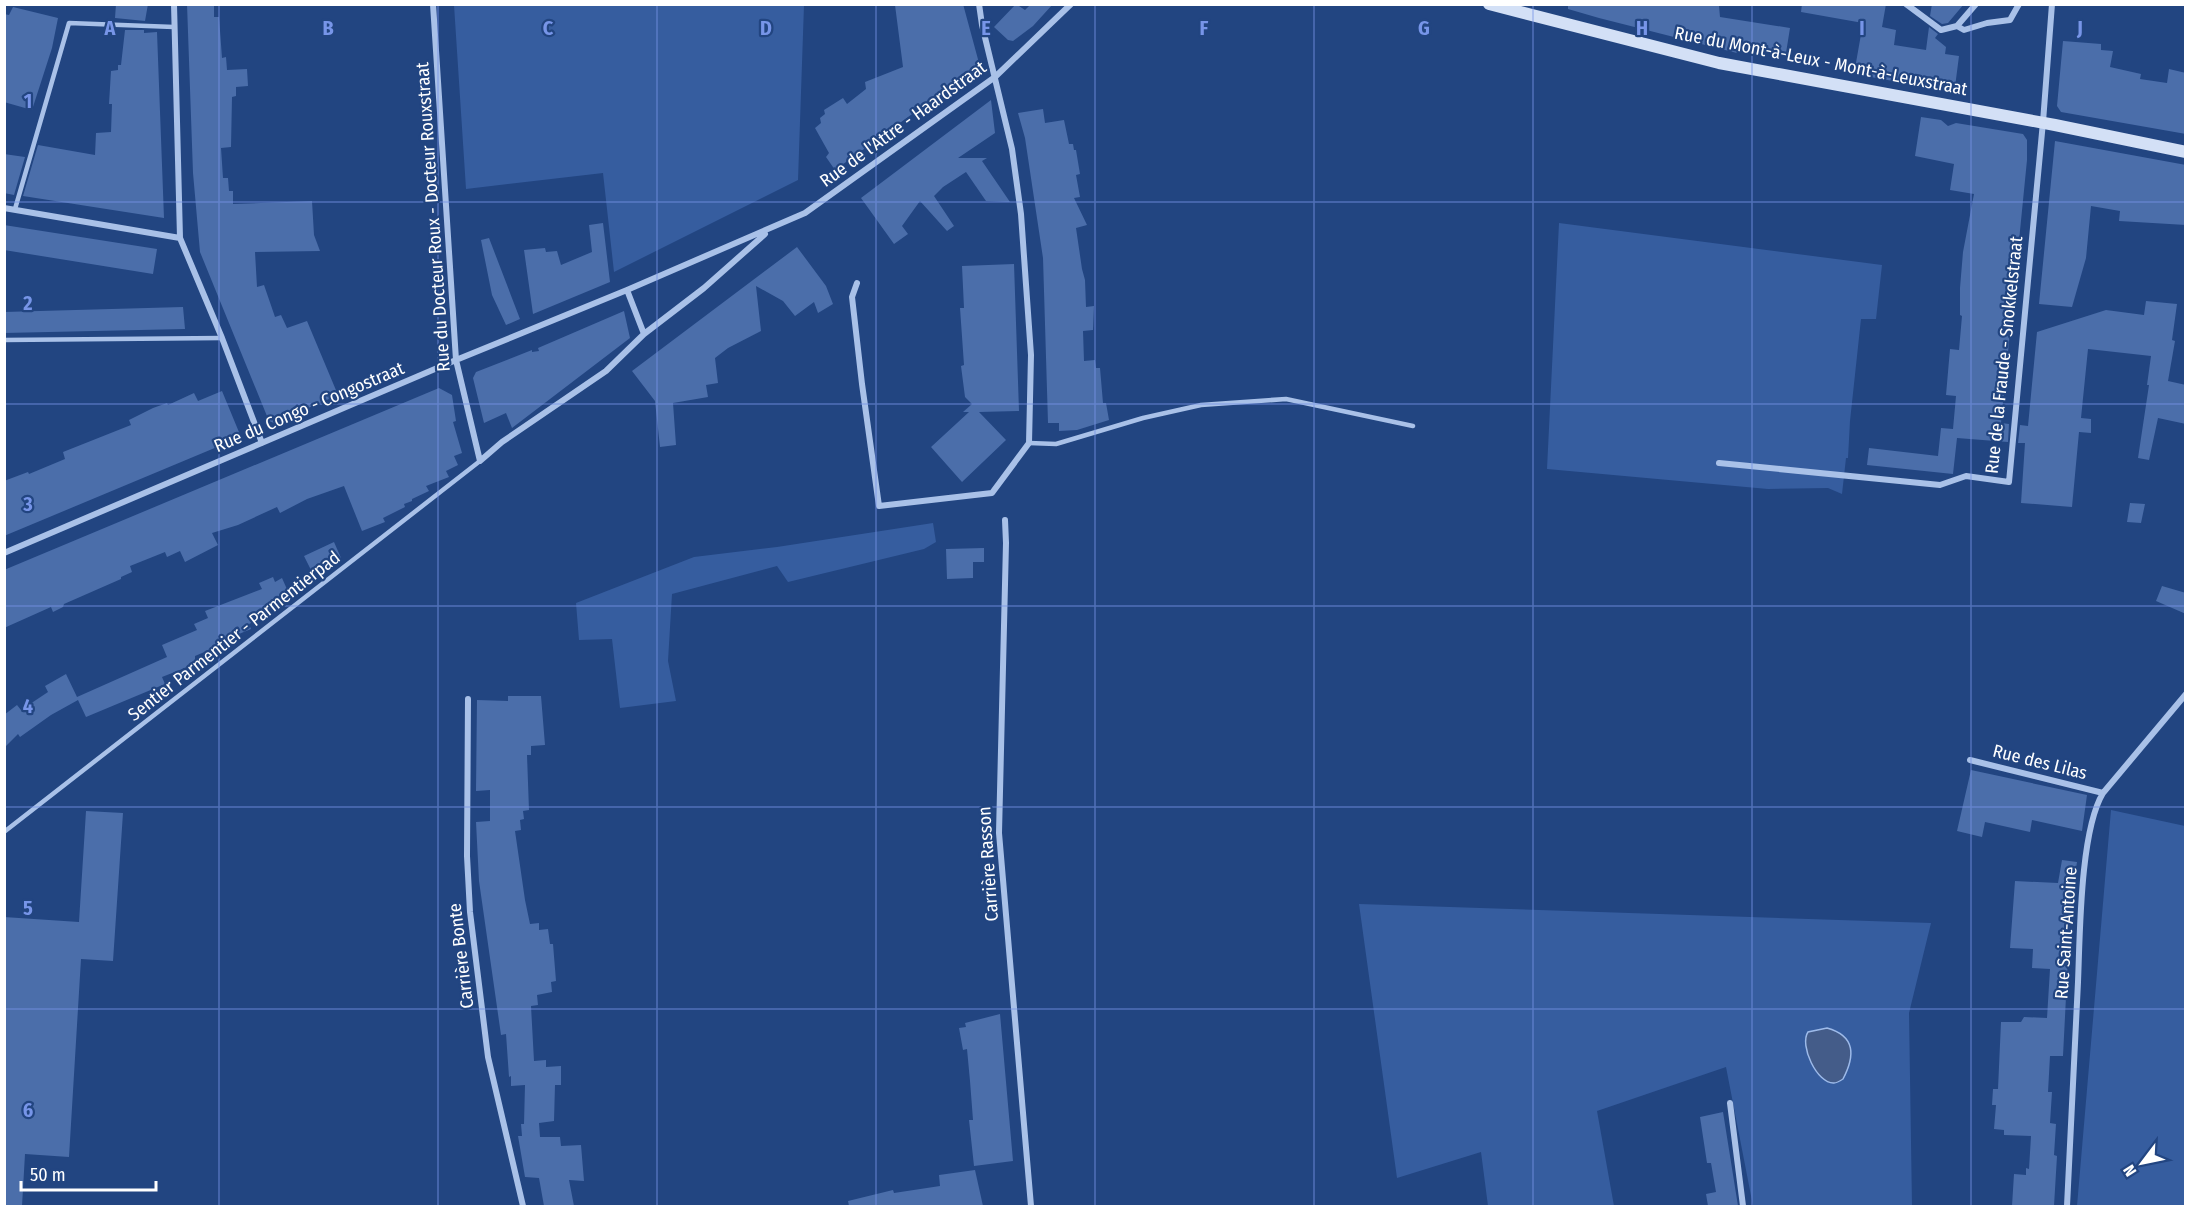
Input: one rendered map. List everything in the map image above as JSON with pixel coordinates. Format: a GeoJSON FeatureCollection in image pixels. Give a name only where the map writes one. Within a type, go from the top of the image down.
{"type":"FeatureCollection","features":[{"type":"Feature","properties":{"kind":"main road","name":"Rue du Mont-à-Leux - Mont-à-Leuxstraat"},"geometry":{"type":"LineString","coordinates":[[1489,4],[1719,63],[2043,122],[2186,152]]}},
{"type":"Feature","properties":{"kind":"street"},"geometry":{"type":"LineString","coordinates":[[174,4],[180,238],[222,338],[262,444]]}},
{"type":"Feature","properties":{"kind":"street","name":"Rue du Docteur Roux - Docteur Rouxstraat"},"geometry":{"type":"LineString","coordinates":[[433,4],[456,360],[480,461]]}},
{"type":"Feature","properties":{"kind":"street"},"geometry":{"type":"LineString","coordinates":[[857,283],[852,297],[879,506],[992,493],[1029,442],[1030,355],[1021,214],[1012,149],[982,26],[979,4]]}},
{"type":"Feature","properties":{"kind":"street","name":"Rue de l'Attre - Haardstraat"},"geometry":{"type":"LineString","coordinates":[[627,290],[804,213],[995,77],[1071,4]]}},
{"type":"Feature","properties":{"kind":"street"},"geometry":{"type":"LineString","coordinates":[[1906,4],[1941,30],[1957,26],[1976,4]]}},
{"type":"Feature","properties":{"kind":"street"},"geometry":{"type":"LineString","coordinates":[[1957,26],[1964,30],[2010,20],[2019,4]]}},
{"type":"Feature","properties":{"kind":"street"},"geometry":{"type":"LineString","coordinates":[[2043,122],[2052,4]]}},
{"type":"Feature","properties":{"kind":"street","name":"Rue de la Fraude - Snokkelstraat"},"geometry":{"type":"LineString","coordinates":[[1719,463],[1940,485],[1966,476],[2008,482],[2043,122]]}},
{"type":"Feature","properties":{"kind":"street"},"geometry":{"type":"LineString","coordinates":[[4,208],[180,238]]}},
{"type":"Feature","properties":{"kind":"street","name":"Rue de l'Attre - Haardstraat"},"geometry":{"type":"LineString","coordinates":[[480,461],[502,442],[606,370],[644,334],[704,288],[769,230]]}},
{"type":"Feature","properties":{"kind":"street"},"geometry":{"type":"LineString","coordinates":[[627,290],[644,334]]}},
{"type":"Feature","properties":{"kind":"street","name":"Rue du Congo - Congostraat"},"geometry":{"type":"LineString","coordinates":[[4,553],[456,360],[627,290]]}},
{"type":"Feature","properties":{"kind":"street","name":"Carrière Rasson"},"geometry":{"type":"LineString","coordinates":[[1005,520],[999,833],[1030,1206]]}},
{"type":"Feature","properties":{"kind":"street","name":"Rue Saint-Antoine"},"geometry":{"type":"LineString","coordinates":[[2067,1206],[2081,916],[2093,816],[2103,793],[2186,694]]}},
{"type":"Feature","properties":{"kind":"street","name":"Carrière Bonte"},"geometry":{"type":"LineString","coordinates":[[468,699],[466,856],[470,912],[488,1057],[523,1206]]}},
{"type":"Feature","properties":{"kind":"street","name":"Rue des Lilas"},"geometry":{"type":"LineString","coordinates":[[1970,760],[2103,793]]}},
{"type":"Feature","properties":{"kind":"street"},"geometry":{"type":"LineString","coordinates":[[1730,1102],[1743,1206]]}},
{"type":"Feature","properties":{"kind":"lane"},"geometry":{"type":"LineString","coordinates":[[15,209],[69,23],[174,27]]}},
{"type":"Feature","properties":{"kind":"lane"},"geometry":{"type":"LineString","coordinates":[[4,340],[222,338]]}},
{"type":"Feature","properties":{"kind":"lane"},"geometry":{"type":"LineString","coordinates":[[1029,442],[1056,444],[1143,418],[1201,405],[1286,399],[1413,426]]}},
{"type":"Feature","properties":{"kind":"lane","name":"Sentier Parmentier - Parmentierpad"},"geometry":{"type":"LineString","coordinates":[[4,832],[480,461]]}},
{"type":"Feature","properties":{"kind":"shaded area"},"geometry":{"type":"Polygon","coordinates":[[[454,5],[804,5],[798,180],[614,272],[603,173],[466,189],[454,5]]]}},
{"type":"Feature","properties":{"kind":"shaded area"},"geometry":{"type":"Polygon","coordinates":[[[1559,223],[1882,265],[1876,319],[1861,319],[1848,458],[1846,458],[1842,494],[1828,488],[1768,489],[1547,469],[1559,223]]]}},
{"type":"Feature","properties":{"kind":"shaded area"},"geometry":{"type":"Polygon","coordinates":[[[933,523],[936,542],[924,549],[788,582],[777,566],[672,594],[668,661],[676,701],[620,708],[612,639],[579,640],[576,603],[694,557],[933,523]]]}},
{"type":"Feature","properties":{"kind":"shaded area"},"geometry":{"type":"Polygon","coordinates":[[[2111,810],[2185,826],[2185,1206],[2077,1206],[2111,810]]]}},
{"type":"Feature","properties":{"kind":"shaded area"},"geometry":{"type":"Polygon","coordinates":[[[1359,904],[1931,923],[1909,1013],[1912,1206],[1753,1206],[1726,1067],[1597,1111],[1614,1206],[1488,1206],[1481,1152],[1397,1178],[1359,904]]]}},
{"type":"Feature","properties":{"kind":"shaded area"},"geometry":{"type":"Polygon","coordinates":[[[1827,1028],[1843,1036],[1850,1048],[1851,1055],[1847,1071],[1843,1079],[1835,1083],[1828,1082],[1816,1071],[1806,1046],[1808,1032],[1827,1028]]]}},
{"type":"Feature","properties":{"kind":"building"},"geometry":{"type":"Polygon","coordinates":[[[116,4],[148,4],[145,21],[115,18],[116,4]]]}},
{"type":"Feature","properties":{"kind":"building"},"geometry":{"type":"Polygon","coordinates":[[[187,4],[214,4],[214,17],[219,17],[222,58],[226,57],[227,70],[247,69],[248,86],[236,87],[236,96],[232,97],[231,147],[221,148],[223,178],[228,178],[229,191],[233,191],[233,204],[312,201],[314,235],[320,251],[255,252],[257,287],[264,285],[275,317],[281,315],[287,328],[307,321],[338,395],[274,423],[269,421],[200,252],[193,173],[187,4]]]}},
{"type":"Feature","properties":{"kind":"building"},"geometry":{"type":"Polygon","coordinates":[[[963,4],[979,63],[977,67],[835,170],[826,157],[829,153],[815,128],[821,123],[820,118],[825,114],[824,110],[843,98],[847,104],[866,89],[865,82],[903,67],[895,5],[963,4]]]}},
{"type":"Feature","properties":{"kind":"building"},"geometry":{"type":"Polygon","coordinates":[[[1016,4],[1025,10],[1031,4],[1053,4],[1033,26],[1013,41],[1008,40],[994,27],[1016,4]]]}},
{"type":"Feature","properties":{"kind":"building"},"geometry":{"type":"Polygon","coordinates":[[[1568,4],[1713,4],[1719,6],[1720,17],[1790,28],[1786,53],[1738,47],[1737,53],[1599,18],[1568,9],[1568,4]]]}},
{"type":"Feature","properties":{"kind":"building"},"geometry":{"type":"Polygon","coordinates":[[[1802,4],[1886,4],[1882,27],[1896,30],[1894,45],[1926,50],[1929,27],[1938,34],[1935,38],[1946,47],[1945,54],[1959,56],[1955,87],[1949,91],[1854,74],[1863,23],[1801,12],[1802,4]]]}},
{"type":"Feature","properties":{"kind":"building"},"geometry":{"type":"Polygon","coordinates":[[[1932,4],[1964,4],[1948,23],[1942,24],[1930,16],[1932,4]]]}},
{"type":"Feature","properties":{"kind":"building"},"geometry":{"type":"Polygon","coordinates":[[[13,7],[58,18],[52,48],[32,110],[4,102],[4,14],[9,15],[13,7]]]}},
{"type":"Feature","properties":{"kind":"building"},"geometry":{"type":"Polygon","coordinates":[[[125,30],[144,30],[144,33],[157,32],[164,218],[23,196],[38,145],[95,155],[96,133],[111,132],[112,104],[109,104],[111,71],[118,70],[118,65],[121,65],[125,30]]]}},
{"type":"Feature","properties":{"kind":"building"},"geometry":{"type":"Polygon","coordinates":[[[2063,41],[2101,44],[2101,50],[2113,51],[2110,67],[2141,74],[2140,79],[2167,83],[2169,69],[2186,73],[2186,134],[2061,112],[2057,106],[2063,41]]]}},
{"type":"Feature","properties":{"kind":"building"},"geometry":{"type":"Polygon","coordinates":[[[991,100],[995,133],[958,158],[987,158],[982,161],[1010,202],[986,201],[966,172],[934,196],[954,226],[947,231],[920,201],[902,226],[908,234],[894,244],[861,198],[991,100]]]}},
{"type":"Feature","properties":{"kind":"building"},"geometry":{"type":"Polygon","coordinates":[[[1043,109],[1045,123],[1064,120],[1069,144],[1073,144],[1076,150],[1080,174],[1076,175],[1080,197],[1074,198],[1087,225],[1076,228],[1085,280],[1086,307],[1094,306],[1093,330],[1083,331],[1084,361],[1095,360],[1096,368],[1100,368],[1103,403],[1106,403],[1109,420],[1077,430],[1059,431],[1059,423],[1048,423],[1043,258],[1025,138],[1018,113],[1043,109]]]}},
{"type":"Feature","properties":{"kind":"building"},"geometry":{"type":"Polygon","coordinates":[[[1921,117],[1941,120],[1948,126],[1956,123],[2023,134],[2027,140],[2027,160],[2001,423],[2009,424],[2008,442],[1957,438],[1953,474],[1867,465],[1869,448],[1938,456],[1941,428],[1953,429],[1956,396],[1946,395],[1950,349],[1959,350],[1963,252],[1974,194],[1950,190],[1954,164],[1915,156],[1921,117]]]}},
{"type":"Feature","properties":{"kind":"building"},"geometry":{"type":"Polygon","coordinates":[[[2055,141],[2186,165],[2186,225],[2119,221],[2120,211],[2091,206],[2086,258],[2072,307],[2039,304],[2055,141]]]}},
{"type":"Feature","properties":{"kind":"building"},"geometry":{"type":"Polygon","coordinates":[[[4,154],[25,157],[14,195],[4,193],[4,154]]]}},
{"type":"Feature","properties":{"kind":"building"},"geometry":{"type":"Polygon","coordinates":[[[603,223],[610,282],[533,314],[524,250],[545,248],[546,252],[557,251],[561,265],[592,252],[589,225],[603,223]]]}},
{"type":"Feature","properties":{"kind":"building"},"geometry":{"type":"Polygon","coordinates":[[[4,225],[157,249],[153,274],[4,250],[4,225]]]}},
{"type":"Feature","properties":{"kind":"building"},"geometry":{"type":"Polygon","coordinates":[[[489,238],[520,319],[506,325],[492,295],[481,240],[489,238]]]}},
{"type":"Feature","properties":{"kind":"building"},"geometry":{"type":"Polygon","coordinates":[[[797,247],[826,286],[833,304],[818,313],[814,302],[795,316],[783,301],[756,286],[761,331],[728,348],[715,358],[718,383],[706,385],[708,397],[673,403],[676,445],[660,447],[655,401],[632,371],[797,247]]]}},
{"type":"Feature","properties":{"kind":"building"},"geometry":{"type":"Polygon","coordinates":[[[1014,264],[1019,411],[979,412],[1006,440],[962,482],[931,447],[969,412],[963,412],[972,404],[965,397],[961,366],[964,365],[960,308],[964,308],[962,266],[1014,264]]]}},
{"type":"Feature","properties":{"kind":"building"},"geometry":{"type":"Polygon","coordinates":[[[2146,301],[2177,304],[2172,340],[2175,341],[2168,381],[2186,385],[2186,424],[2158,418],[2149,460],[2138,458],[2151,356],[2088,349],[2081,418],[2091,419],[2091,433],[2079,432],[2072,507],[2021,503],[2025,443],[2018,443],[2020,425],[2028,426],[2037,332],[2106,310],[2144,315],[2146,301]]]}},
{"type":"Feature","properties":{"kind":"building"},"geometry":{"type":"Polygon","coordinates":[[[183,307],[185,329],[4,333],[4,312],[183,307]]]}},
{"type":"Feature","properties":{"kind":"building"},"geometry":{"type":"Polygon","coordinates":[[[624,311],[630,338],[512,428],[506,413],[484,423],[473,378],[476,372],[532,350],[532,352],[539,351],[538,348],[624,311]]]}},
{"type":"Feature","properties":{"kind":"building"},"geometry":{"type":"Polygon","coordinates":[[[439,388],[452,395],[456,421],[453,422],[462,453],[454,456],[458,465],[446,471],[449,477],[426,486],[429,491],[383,518],[385,522],[362,531],[344,486],[307,499],[280,513],[277,507],[238,525],[212,533],[218,545],[185,562],[180,551],[167,557],[165,552],[130,566],[132,572],[121,579],[64,604],[63,607],[53,612],[51,607],[4,628],[4,570],[439,388]]]}},
{"type":"Feature","properties":{"kind":"building"},"geometry":{"type":"Polygon","coordinates":[[[222,391],[241,437],[4,536],[4,481],[28,472],[29,474],[65,459],[63,452],[131,425],[129,420],[153,408],[167,403],[168,405],[194,393],[198,401],[222,391]]]}},
{"type":"Feature","properties":{"kind":"building"},"geometry":{"type":"Polygon","coordinates":[[[2130,503],[2145,504],[2141,523],[2127,522],[2130,503]]]}},
{"type":"Feature","properties":{"kind":"building"},"geometry":{"type":"Polygon","coordinates":[[[334,542],[341,558],[311,570],[304,556],[334,542]]]}},
{"type":"Feature","properties":{"kind":"building"},"geometry":{"type":"Polygon","coordinates":[[[984,548],[984,562],[973,562],[973,578],[947,579],[946,549],[984,548]]]}},
{"type":"Feature","properties":{"kind":"building"},"geometry":{"type":"Polygon","coordinates":[[[273,577],[275,582],[282,578],[290,596],[281,599],[283,603],[258,614],[260,619],[249,624],[251,629],[195,656],[195,664],[162,677],[165,684],[86,717],[78,700],[51,715],[20,737],[18,734],[4,748],[4,715],[17,705],[21,710],[48,692],[45,686],[66,674],[77,697],[167,657],[162,645],[197,630],[194,624],[208,618],[205,611],[262,589],[259,583],[273,577]]]}},
{"type":"Feature","properties":{"kind":"building"},"geometry":{"type":"Polygon","coordinates":[[[2162,586],[2186,593],[2186,614],[2156,601],[2162,586]]]}},
{"type":"Feature","properties":{"kind":"building"},"geometry":{"type":"Polygon","coordinates":[[[508,696],[541,696],[545,745],[531,746],[531,755],[527,755],[529,810],[523,811],[524,819],[520,820],[521,830],[515,831],[530,924],[539,923],[539,930],[548,929],[550,944],[553,944],[556,981],[551,982],[552,992],[537,995],[538,1005],[531,1006],[534,1061],[546,1060],[546,1067],[561,1066],[561,1085],[555,1085],[554,1121],[539,1123],[540,1137],[560,1137],[561,1146],[581,1145],[584,1181],[569,1180],[574,1206],[544,1206],[539,1178],[525,1177],[518,1136],[522,1136],[521,1124],[524,1124],[525,1085],[511,1086],[506,1034],[501,1035],[479,881],[476,822],[490,821],[490,790],[476,791],[477,700],[508,701],[508,696]]]}},
{"type":"Feature","properties":{"kind":"building"},"geometry":{"type":"Polygon","coordinates":[[[1971,770],[2087,795],[2082,831],[2032,820],[2030,832],[1985,822],[1982,837],[1957,831],[1971,770]]]}},
{"type":"Feature","properties":{"kind":"building"},"geometry":{"type":"Polygon","coordinates":[[[86,811],[123,813],[113,961],[81,959],[69,1157],[25,1154],[22,1206],[4,1206],[4,917],[79,922],[86,811]]]}},
{"type":"Feature","properties":{"kind":"building"},"geometry":{"type":"Polygon","coordinates":[[[2062,860],[2077,862],[2071,899],[2063,1056],[2050,1056],[2048,1092],[2052,1092],[2050,1123],[2056,1124],[2054,1155],[2057,1156],[2054,1206],[2012,1206],[2014,1174],[2026,1175],[2026,1168],[2029,1169],[2031,1136],[2004,1135],[2004,1130],[1994,1129],[1996,1105],[1992,1105],[1993,1089],[1998,1089],[2001,1022],[2021,1022],[2024,1017],[2047,1018],[2050,969],[2032,968],[2033,949],[2010,948],[2015,881],[2058,883],[2062,860]]]}},
{"type":"Feature","properties":{"kind":"building"},"geometry":{"type":"Polygon","coordinates":[[[1000,1014],[1013,1161],[974,1166],[969,1120],[973,1120],[967,1049],[963,1050],[959,1028],[966,1027],[965,1023],[1000,1014]]]}},
{"type":"Feature","properties":{"kind":"building"},"geometry":{"type":"Polygon","coordinates":[[[1723,1112],[1738,1206],[1708,1206],[1706,1194],[1716,1192],[1711,1163],[1707,1163],[1700,1117],[1723,1112]]]}},
{"type":"Feature","properties":{"kind":"building"},"geometry":{"type":"Polygon","coordinates":[[[975,1170],[983,1206],[849,1206],[848,1201],[893,1190],[894,1193],[940,1186],[939,1175],[975,1170]]]}}]}
